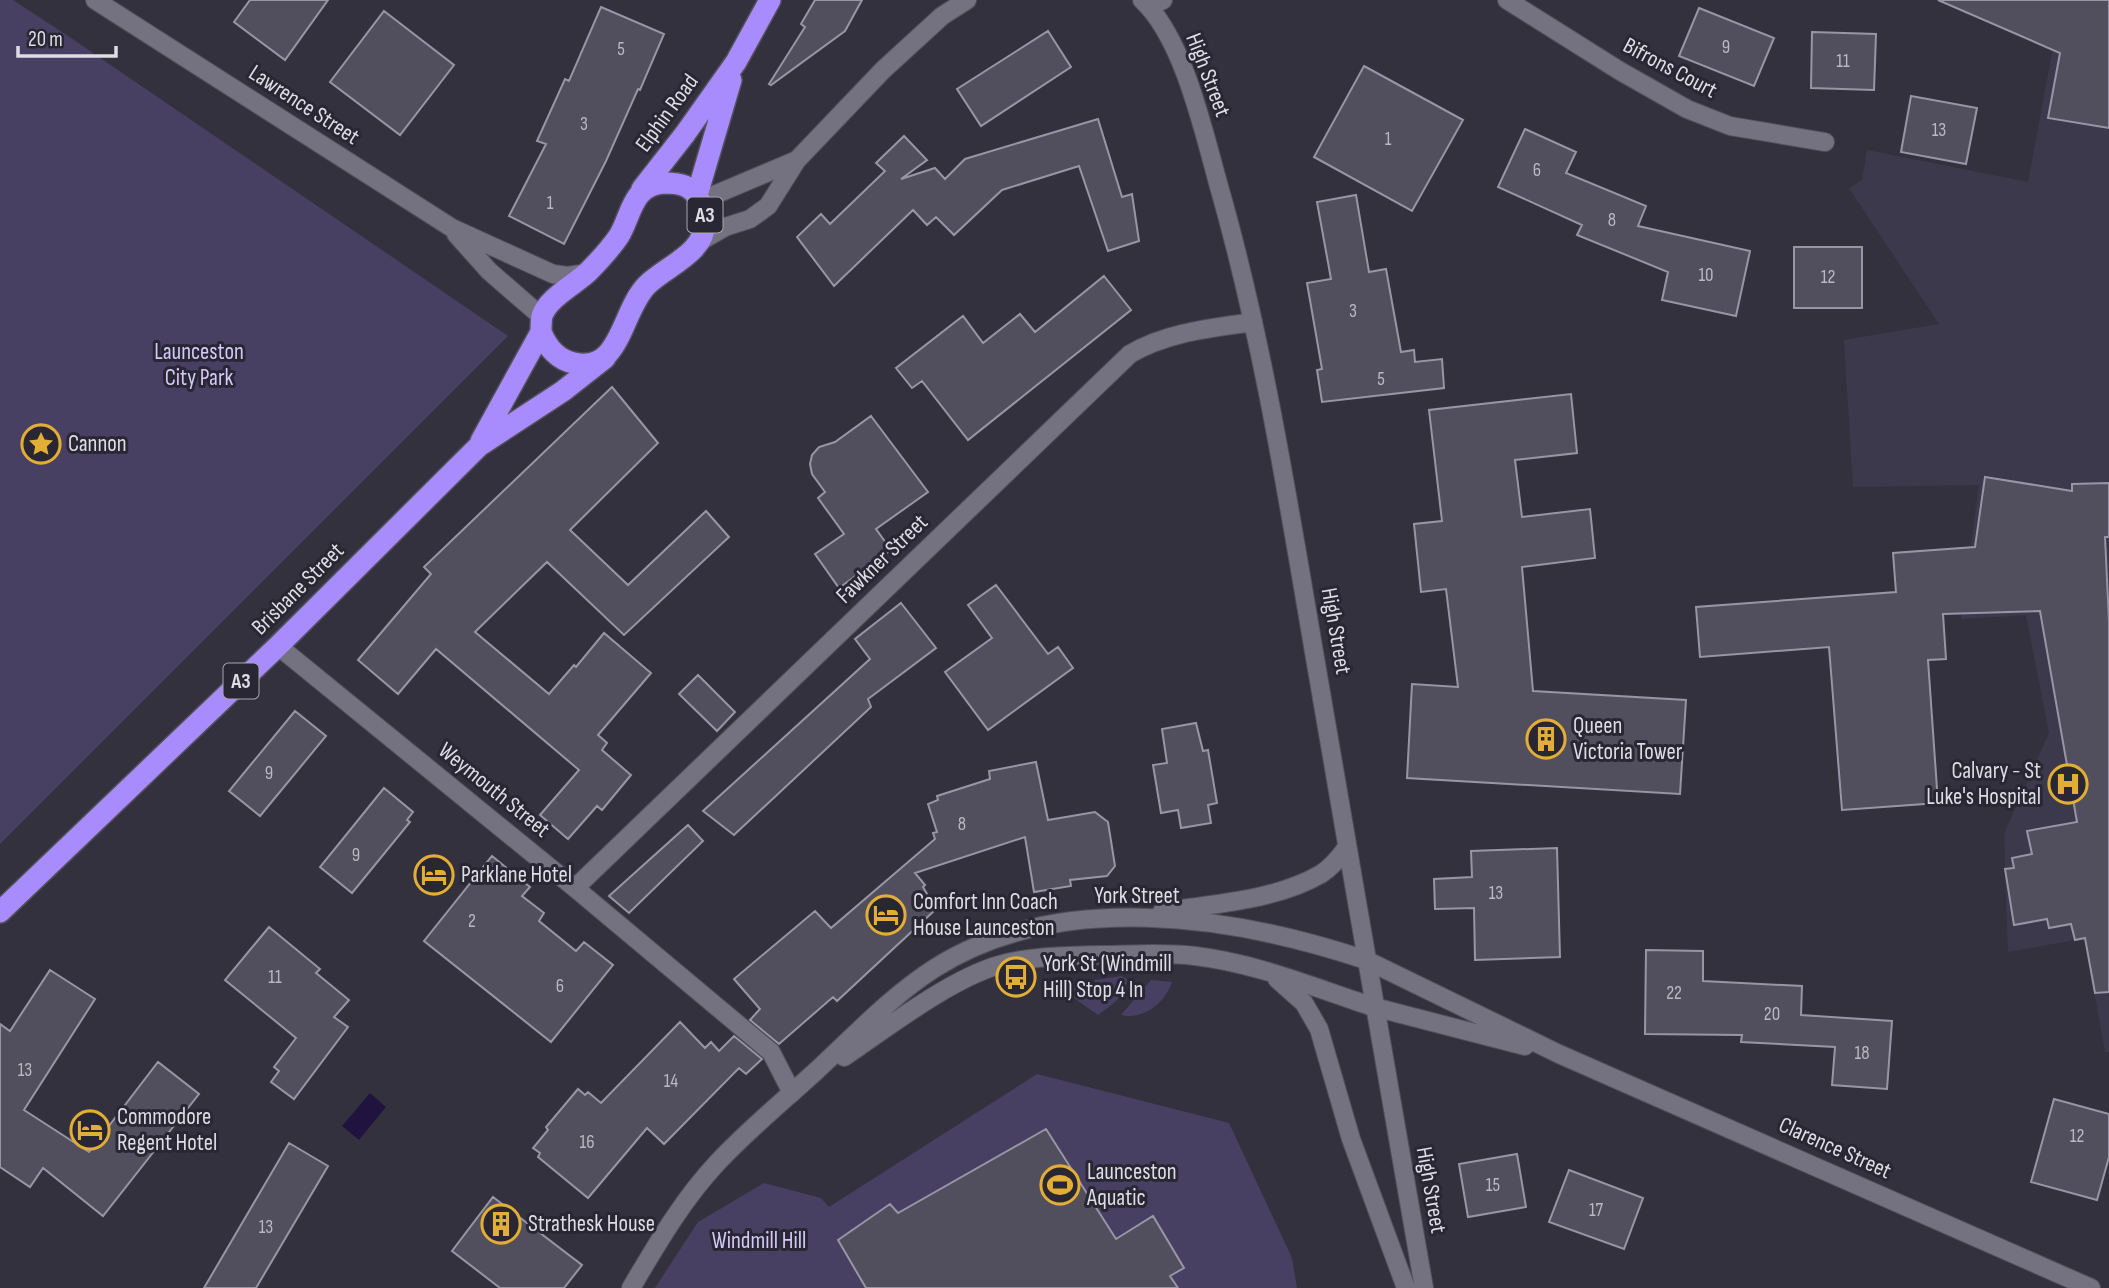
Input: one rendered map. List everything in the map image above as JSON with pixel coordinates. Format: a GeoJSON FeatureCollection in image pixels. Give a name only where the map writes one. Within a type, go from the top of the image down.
{"type":"FeatureCollection","features":[{"type":"Feature","properties":{"kind":"highway","name":"Elphin Road"},"geometry":{"type":"LineString","coordinates":[[638,194],[736,62],[770,0]]}},
{"type":"Feature","properties":{"kind":"highway","name":"Elphin Road"},"geometry":{"type":"LineString","coordinates":[[699,198],[736,62]]}},
{"type":"Feature","properties":{"kind":"highway","name":"A3"},"geometry":{"type":"LineString","coordinates":[[541,324],[547,307],[587,273],[620,233],[638,194],[658,184],[684,185],[699,198],[705,225],[699,242],[640,292],[625,318],[616,344],[605,358]]}},
{"type":"Feature","properties":{"kind":"highway"},"geometry":{"type":"LineString","coordinates":[[541,324],[551,349],[573,363],[589,364],[605,358]]}},
{"type":"Feature","properties":{"kind":"highway","name":"Brisbane Street"},"geometry":{"type":"LineString","coordinates":[[479,446],[541,324]]}},
{"type":"Feature","properties":{"kind":"highway","name":"Brisbane Street"},"geometry":{"type":"LineString","coordinates":[[0,912],[278,646],[479,446],[564,391],[605,358]]}},
{"type":"Feature","properties":{"kind":"street","name":"Lawrence Street"},"geometry":{"type":"LineString","coordinates":[[95,0],[452,228],[553,274],[568,276],[587,273]]}},
{"type":"Feature","properties":{"kind":"street"},"geometry":{"type":"LineString","coordinates":[[699,242],[726,227],[758,215],[768,206],[797,160],[892,62],[942,16],[967,0]]}},
{"type":"Feature","properties":{"kind":"street","name":"Bifrons Court"},"geometry":{"type":"LineString","coordinates":[[1507,0],[1687,110],[1730,126],[1825,142]]}},
{"type":"Feature","properties":{"kind":"street","name":"High Street"},"geometry":{"type":"LineString","coordinates":[[1151,2],[1173,46],[1196,110],[1241,262],[1254,322],[1285,477],[1424,1288]]}},
{"type":"Feature","properties":{"kind":"street"},"geometry":{"type":"LineString","coordinates":[[699,198],[797,160]]}},
{"type":"Feature","properties":{"kind":"street","name":"Lawrence Street"},"geometry":{"type":"LineString","coordinates":[[452,228],[489,271],[541,324]]}},
{"type":"Feature","properties":{"kind":"street","name":"Fawkner Street"},"geometry":{"type":"LineString","coordinates":[[575,888],[1130,354],[1145,345],[1203,329],[1254,322]]}},
{"type":"Feature","properties":{"kind":"street","name":"Weymouth Street"},"geometry":{"type":"LineString","coordinates":[[278,646],[771,1052],[792,1093]]}},
{"type":"Feature","properties":{"kind":"street"},"geometry":{"type":"LineString","coordinates":[[1121,918],[1280,892],[1323,873],[1336,862],[1347,846]]}},
{"type":"Feature","properties":{"kind":"street","name":"York Street"},"geometry":{"type":"LineString","coordinates":[[631,1288],[687,1199],[717,1163],[897,997],[934,968],[971,948],[1004,935],[1045,926],[1121,918],[1191,920],[1234,925],[1309,941],[1366,960]]}},
{"type":"Feature","properties":{"kind":"street","name":"York Street"},"geometry":{"type":"LineString","coordinates":[[792,1093],[918,1007],[962,981],[999,965],[1079,956],[1197,956],[1268,971],[1374,1007]]}},
{"type":"Feature","properties":{"kind":"street","name":"Clarence Street"},"geometry":{"type":"LineString","coordinates":[[1366,960],[1559,1054],[2091,1288]]}},
{"type":"Feature","properties":{"kind":"street"},"geometry":{"type":"LineString","coordinates":[[1268,971],[1304,1003],[1319,1029],[1351,1139],[1406,1288]]}},
{"type":"Feature","properties":{"kind":"street","name":"Clarence Street"},"geometry":{"type":"LineString","coordinates":[[1374,1007],[1559,1054]]}},
{"type":"Feature","properties":{"kind":"shaded area"},"geometry":{"type":"Polygon","coordinates":[[[2062,0],[2109,0],[2109,1052],[2105,1052],[2085,938],[2008,952],[2004,834],[2049,733],[2026,615],[1961,619],[1979,485],[1853,487],[1844,340],[1939,324],[1849,188],[1862,180],[1867,150],[2028,182],[2062,0]]]}},
{"type":"Feature","properties":{"kind":"shaded area"},"geometry":{"type":"Polygon","coordinates":[[[370,1093],[386,1107],[359,1140],[342,1126],[370,1093]]]}},
{"type":"Feature","properties":{"kind":"green space","name":"Launceston City Park"},"geometry":{"type":"Polygon","coordinates":[[[0,0],[13,0],[71,38],[508,336],[0,844],[0,0]]]}},
{"type":"Feature","properties":{"kind":"green space"},"geometry":{"type":"Polygon","coordinates":[[[1121,976],[1127,979],[1124,991],[1098,1015],[1074,998],[1065,983],[1095,984],[1095,980],[1121,976]]]}},
{"type":"Feature","properties":{"kind":"green space"},"geometry":{"type":"Polygon","coordinates":[[[1151,980],[1172,982],[1164,997],[1152,1008],[1138,1015],[1121,1015],[1151,980]]]}},
{"type":"Feature","properties":{"kind":"green space","name":"Launceston Aquatic"},"geometry":{"type":"Polygon","coordinates":[[[1037,1074],[1229,1123],[1292,1258],[1297,1288],[655,1288],[698,1222],[764,1183],[821,1198],[829,1207],[1037,1074]]]}},
{"type":"Feature","properties":{"kind":"building"},"geometry":{"type":"Polygon","coordinates":[[[250,0],[328,0],[285,60],[234,22],[250,0]]]}},
{"type":"Feature","properties":{"kind":"building"},"geometry":{"type":"Polygon","coordinates":[[[815,0],[862,0],[845,31],[769,84],[805,27],[801,24],[815,0]]]}},
{"type":"Feature","properties":{"kind":"building"},"geometry":{"type":"Polygon","coordinates":[[[1938,0],[2109,0],[2109,128],[2048,118],[2060,53],[1938,0]]]}},
{"type":"Feature","properties":{"kind":"building"},"geometry":{"type":"Polygon","coordinates":[[[601,7],[664,34],[640,90],[638,89],[606,161],[564,244],[509,216],[546,144],[537,141],[565,79],[569,81],[601,7]]]}},
{"type":"Feature","properties":{"kind":"building"},"geometry":{"type":"Polygon","coordinates":[[[1699,8],[1774,38],[1754,86],[1679,56],[1699,8]]]}},
{"type":"Feature","properties":{"kind":"building"},"geometry":{"type":"Polygon","coordinates":[[[384,11],[454,65],[400,135],[330,82],[384,11]]]}},
{"type":"Feature","properties":{"kind":"building"},"geometry":{"type":"Polygon","coordinates":[[[1048,31],[1071,67],[981,126],[957,89],[1048,31]]]}},
{"type":"Feature","properties":{"kind":"building"},"geometry":{"type":"Polygon","coordinates":[[[1812,32],[1876,34],[1874,90],[1811,88],[1812,32]]]}},
{"type":"Feature","properties":{"kind":"building"},"geometry":{"type":"Polygon","coordinates":[[[1364,66],[1463,120],[1412,211],[1314,157],[1364,66]]]}},
{"type":"Feature","properties":{"kind":"building"},"geometry":{"type":"Polygon","coordinates":[[[1911,96],[1977,108],[1966,164],[1901,152],[1911,96]]]}},
{"type":"Feature","properties":{"kind":"building"},"geometry":{"type":"Polygon","coordinates":[[[1098,119],[1122,197],[1132,194],[1139,241],[1108,251],[1079,166],[1002,190],[954,235],[936,217],[927,225],[913,210],[834,286],[797,237],[821,214],[830,224],[885,171],[876,163],[904,136],[927,160],[901,179],[935,168],[945,179],[965,159],[1098,119]]]}},
{"type":"Feature","properties":{"kind":"building"},"geometry":{"type":"Polygon","coordinates":[[[1525,129],[1576,152],[1566,173],[1646,206],[1638,226],[1750,251],[1736,316],[1662,300],[1668,272],[1577,235],[1582,225],[1498,187],[1525,129]]]}},
{"type":"Feature","properties":{"kind":"building"},"geometry":{"type":"Polygon","coordinates":[[[1356,195],[1369,272],[1386,269],[1401,352],[1414,350],[1415,362],[1442,359],[1444,388],[1322,402],[1317,370],[1322,369],[1307,283],[1331,279],[1317,202],[1356,195]]]}},
{"type":"Feature","properties":{"kind":"building"},"geometry":{"type":"Polygon","coordinates":[[[1794,247],[1862,247],[1862,308],[1794,308],[1794,247]]]}},
{"type":"Feature","properties":{"kind":"building"},"geometry":{"type":"Polygon","coordinates":[[[1104,276],[1131,310],[968,440],[922,381],[912,388],[896,368],[963,316],[983,343],[1020,314],[1035,332],[1104,276]]]}},
{"type":"Feature","properties":{"kind":"building"},"geometry":{"type":"Polygon","coordinates":[[[612,387],[658,443],[570,530],[628,585],[706,511],[729,537],[624,635],[547,562],[475,632],[549,694],[604,633],[651,673],[598,735],[607,743],[602,750],[631,775],[602,810],[597,806],[568,839],[540,815],[579,770],[436,649],[398,694],[358,660],[431,574],[424,567],[612,387]]]}},
{"type":"Feature","properties":{"kind":"building"},"geometry":{"type":"Polygon","coordinates":[[[1571,394],[1577,453],[1515,460],[1522,517],[1590,509],[1595,558],[1522,567],[1533,691],[1686,700],[1680,794],[1407,778],[1412,684],[1458,687],[1446,589],[1421,592],[1414,524],[1442,521],[1429,410],[1571,394]]]}},
{"type":"Feature","properties":{"kind":"building"},"geometry":{"type":"Polygon","coordinates":[[[871,416],[928,492],[876,529],[891,550],[839,588],[815,554],[844,534],[818,498],[825,492],[812,474],[810,464],[812,455],[819,447],[835,442],[871,416]]]}},
{"type":"Feature","properties":{"kind":"building"},"geometry":{"type":"Polygon","coordinates":[[[1985,477],[2072,491],[2072,484],[2109,483],[2109,537],[2105,537],[2109,621],[2109,992],[2095,993],[2085,938],[2075,940],[2071,924],[2049,928],[2047,919],[2014,925],[2005,869],[2014,868],[2012,858],[2032,854],[2027,831],[2077,822],[2040,611],[1943,614],[1946,659],[1928,660],[1938,803],[1842,810],[1829,647],[1700,657],[1696,607],[1896,592],[1893,553],[1975,547],[1985,477]]]}},
{"type":"Feature","properties":{"kind":"building"},"geometry":{"type":"Polygon","coordinates":[[[996,585],[1048,654],[1058,647],[1073,668],[988,730],[945,672],[992,638],[968,605],[996,585]]]}},
{"type":"Feature","properties":{"kind":"building"},"geometry":{"type":"Polygon","coordinates":[[[901,603],[936,648],[868,699],[871,707],[734,835],[703,811],[870,659],[855,639],[901,603]]]}},
{"type":"Feature","properties":{"kind":"building"},"geometry":{"type":"Polygon","coordinates":[[[698,675],[735,712],[717,731],[679,694],[698,675]]]}},
{"type":"Feature","properties":{"kind":"building"},"geometry":{"type":"Polygon","coordinates":[[[295,711],[326,736],[260,816],[229,791],[295,711]]]}},
{"type":"Feature","properties":{"kind":"building"},"geometry":{"type":"Polygon","coordinates":[[[1196,723],[1203,751],[1208,750],[1217,803],[1208,805],[1211,823],[1181,828],[1178,810],[1161,813],[1153,765],[1167,763],[1162,729],[1196,723]]]}},
{"type":"Feature","properties":{"kind":"building"},"geometry":{"type":"Polygon","coordinates":[[[1036,762],[1048,820],[1095,812],[1108,822],[1115,866],[1107,876],[1070,880],[1071,886],[1034,892],[1025,837],[915,873],[925,885],[923,887],[936,909],[837,1001],[833,997],[779,1044],[750,1020],[760,1009],[734,979],[815,911],[831,928],[935,839],[933,833],[937,832],[928,804],[938,800],[937,796],[990,779],[989,771],[1036,762]]]}},
{"type":"Feature","properties":{"kind":"building"},"geometry":{"type":"Polygon","coordinates":[[[384,788],[413,812],[407,820],[410,822],[352,893],[320,867],[384,788]]]}},
{"type":"Feature","properties":{"kind":"building"},"geometry":{"type":"Polygon","coordinates":[[[688,825],[703,841],[629,913],[609,896],[688,825]]]}},
{"type":"Feature","properties":{"kind":"building"},"geometry":{"type":"Polygon","coordinates":[[[1557,848],[1560,957],[1475,960],[1474,908],[1435,909],[1434,879],[1472,877],[1471,851],[1557,848]]]}},
{"type":"Feature","properties":{"kind":"building"},"geometry":{"type":"Polygon","coordinates":[[[492,856],[530,887],[522,896],[544,913],[539,921],[576,951],[584,942],[613,965],[551,1042],[424,941],[492,856]]]}},
{"type":"Feature","properties":{"kind":"building"},"geometry":{"type":"Polygon","coordinates":[[[269,927],[320,969],[316,973],[349,1000],[334,1017],[348,1027],[294,1099],[271,1082],[279,1071],[274,1067],[296,1038],[225,980],[269,927]]]}},
{"type":"Feature","properties":{"kind":"building"},"geometry":{"type":"Polygon","coordinates":[[[1646,950],[1703,951],[1703,981],[1802,986],[1801,1015],[1892,1021],[1887,1089],[1832,1085],[1835,1047],[1741,1042],[1742,1035],[1645,1034],[1646,950]]]}},
{"type":"Feature","properties":{"kind":"building"},"geometry":{"type":"Polygon","coordinates":[[[50,970],[95,999],[24,1110],[89,1152],[158,1062],[199,1094],[103,1216],[43,1168],[30,1187],[0,1167],[0,1024],[10,1031],[50,970]]]}},
{"type":"Feature","properties":{"kind":"building"},"geometry":{"type":"Polygon","coordinates":[[[680,1022],[705,1048],[711,1042],[719,1051],[734,1036],[762,1059],[746,1074],[739,1068],[664,1144],[647,1128],[588,1198],[538,1157],[540,1153],[533,1148],[548,1130],[546,1127],[578,1089],[585,1095],[588,1092],[601,1103],[680,1022]]]}},
{"type":"Feature","properties":{"kind":"building"},"geometry":{"type":"Polygon","coordinates":[[[2054,1099],[2109,1114],[2109,1157],[2097,1200],[2031,1182],[2054,1099]]]}},
{"type":"Feature","properties":{"kind":"building"},"geometry":{"type":"Polygon","coordinates":[[[1046,1129],[1116,1239],[1153,1216],[1184,1268],[1170,1276],[1178,1288],[866,1288],[838,1240],[890,1204],[898,1213],[1046,1129]]]}},
{"type":"Feature","properties":{"kind":"building"},"geometry":{"type":"Polygon","coordinates":[[[289,1143],[328,1166],[256,1288],[204,1288],[289,1143]]]}},
{"type":"Feature","properties":{"kind":"building"},"geometry":{"type":"Polygon","coordinates":[[[1517,1154],[1526,1207],[1468,1217],[1459,1164],[1517,1154]]]}},
{"type":"Feature","properties":{"kind":"building"},"geometry":{"type":"Polygon","coordinates":[[[1569,1170],[1643,1198],[1624,1249],[1549,1222],[1569,1170]]]}},
{"type":"Feature","properties":{"kind":"building","name":"Strathesk House"},"geometry":{"type":"Polygon","coordinates":[[[493,1197],[582,1265],[564,1288],[500,1288],[452,1251],[493,1197]]]}},
{"type":"Feature","properties":{"kind":"place","name":"Cannon"},"geometry":{"type":"Point","coordinates":[41,444]}},
{"type":"Feature","properties":{"kind":"place","name":"Queen Victoria Tower"},"geometry":{"type":"Point","coordinates":[1546,739]}},
{"type":"Feature","properties":{"kind":"place","name":"Calvary - St Luke's Hospital"},"geometry":{"type":"Point","coordinates":[2068,784]}},
{"type":"Feature","properties":{"kind":"place","name":"Parklane Hotel"},"geometry":{"type":"Point","coordinates":[434,875]}},
{"type":"Feature","properties":{"kind":"place","name":"Comfort Inn Coach House Launceston"},"geometry":{"type":"Point","coordinates":[886,915]}},
{"type":"Feature","properties":{"kind":"place","name":"York St (Windmill Hill) Stop 4 In"},"geometry":{"type":"Point","coordinates":[1016,977]}},
{"type":"Feature","properties":{"kind":"place","name":"Commodore Regent Hotel"},"geometry":{"type":"Point","coordinates":[90,1130]}},
{"type":"Feature","properties":{"kind":"place","name":"Launceston Aquatic"},"geometry":{"type":"Point","coordinates":[1060,1185]}},
{"type":"Feature","properties":{"kind":"place","name":"Strathesk House"},"geometry":{"type":"Point","coordinates":[501,1224]}},
{"type":"Feature","properties":{"kind":"park label","name":"Windmill Hill"},"geometry":{"type":"Point","coordinates":[759,1241]}}]}
